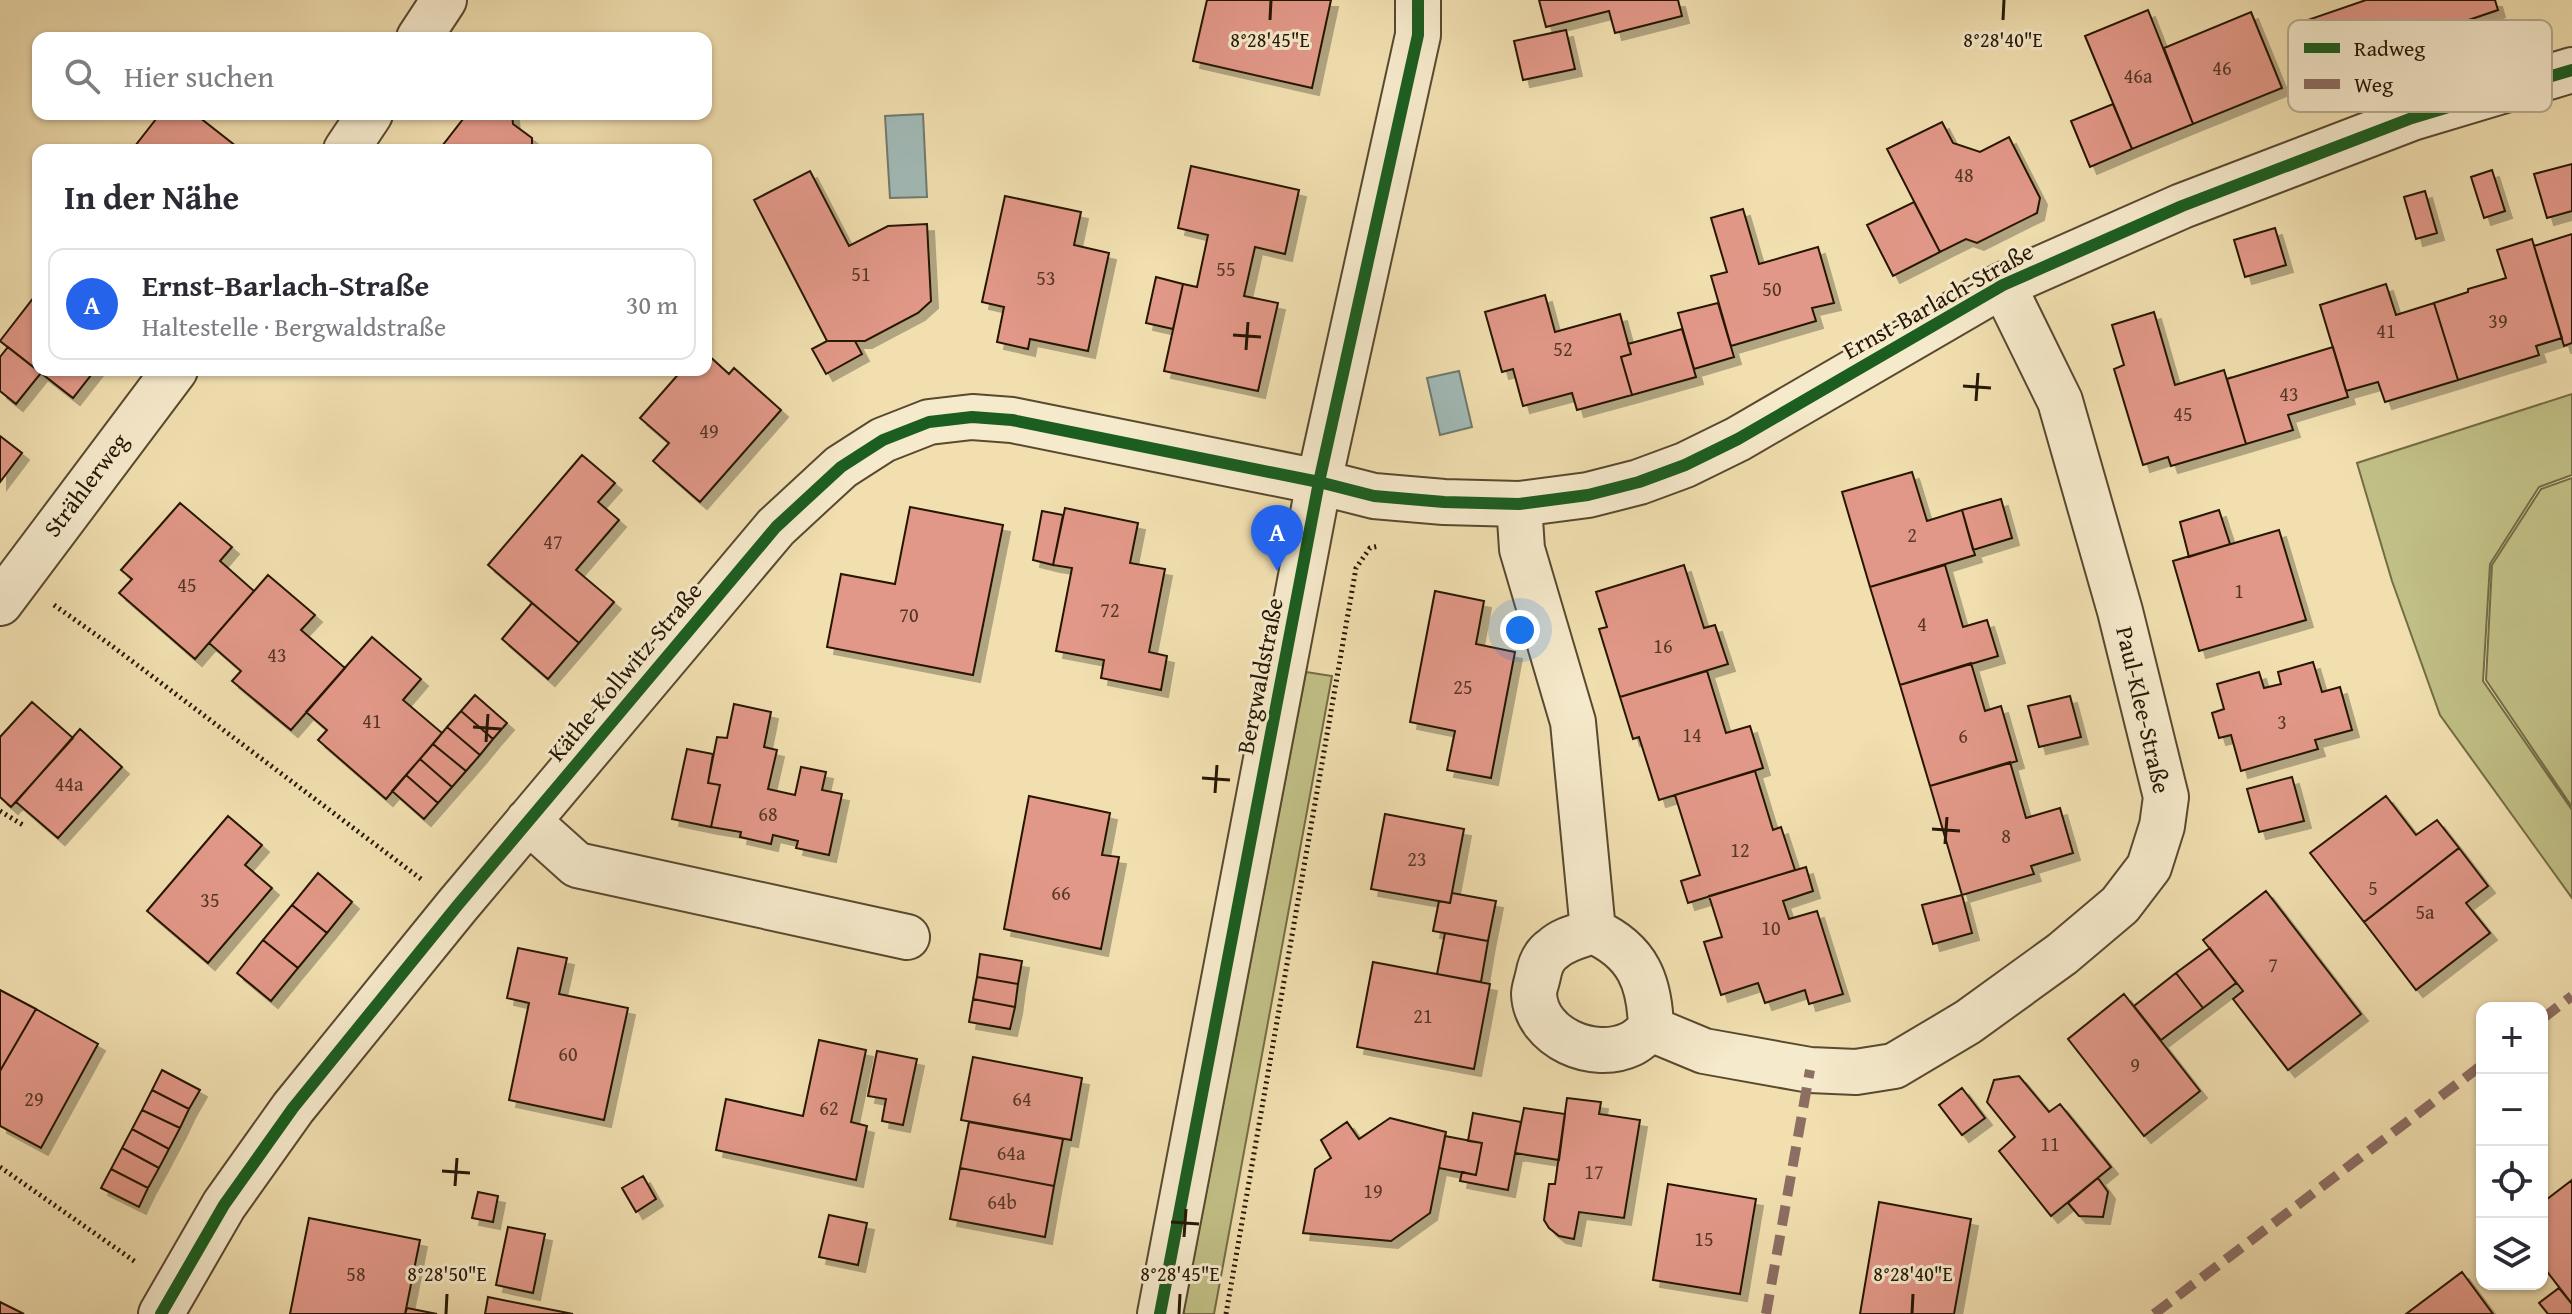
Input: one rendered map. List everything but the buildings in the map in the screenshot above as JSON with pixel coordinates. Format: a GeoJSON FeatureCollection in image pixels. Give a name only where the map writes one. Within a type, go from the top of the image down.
{"type":"FeatureCollection","features":[{"type":"Feature","properties":{"kind":"street"},"geometry":{"type":"LineString","coordinates":[[423,32],[444,0]]}},
{"type":"Feature","properties":{"kind":"street","name":"Bergwaldstraße"},"geometry":{"type":"LineString","coordinates":[[1160,1314],[1319,482],[1418,35],[1418,0]]}},
{"type":"Feature","properties":{"kind":"street","name":"Ernst-Barlach-Straße"},"geometry":{"type":"LineString","coordinates":[[2552,76],[2572,70]]}},
{"type":"Feature","properties":{"kind":"street","name":"Ernst-Barlach-Straße"},"geometry":{"type":"LineString","coordinates":[[1319,482],[1374,496],[1519,504],[1588,495],[1639,482],[1685,465],[1738,439],[2003,285],[2182,206],[2432,112]]}},
{"type":"Feature","properties":{"kind":"street"},"geometry":{"type":"LineString","coordinates":[[350,144],[366,120]]}},
{"type":"Feature","properties":{"kind":"street","name":"Paul-Klee-Straße"},"geometry":{"type":"LineString","coordinates":[[1651,1029],[1704,1051],[1810,1070],[1856,1072],[1894,1066],[1968,1022],[2062,954],[2120,905],[2149,867],[2162,826],[2166,797],[2142,696],[2060,401],[2003,285]]}},
{"type":"Feature","properties":{"kind":"street","name":"Strählerweg"},"geometry":{"type":"LineString","coordinates":[[0,603],[170,376]]}},
{"type":"Feature","properties":{"kind":"street","name":"Käthe-Kollwitz-Straße"},"geometry":{"type":"LineString","coordinates":[[168,1302],[224,1205],[293,1108],[457,906],[776,527],[841,467],[883,440],[929,422],[972,417],[1012,420],[1319,482]]}},
{"type":"Feature","properties":{"kind":"street"},"geometry":{"type":"LineString","coordinates":[[1519,504],[1522,549],[1573,722],[1593,931]]}},
{"type":"Feature","properties":{"kind":"street"},"geometry":{"type":"LineString","coordinates":[[528,821],[577,865],[907,937]]}},
{"type":"Feature","properties":{"kind":"street"},"geometry":{"type":"LineString","coordinates":[[1593,931],[1626,950],[1637,965],[1651,1004],[1651,1029],[1630,1045],[1604,1050],[1577,1046],[1557,1036],[1542,1020],[1534,994],[1541,965],[1551,950],[1567,940],[1593,931]]}},
{"type":"Feature","properties":{"kind":"path"},"geometry":{"type":"LineString","coordinates":[[1226,1314],[1356,568],[1370,548]]}},
{"type":"Feature","properties":{"kind":"path"},"geometry":{"type":"LineString","coordinates":[[47,600],[457,906]]}},
{"type":"Feature","properties":{"kind":"path"},"geometry":{"type":"LineString","coordinates":[[0,811],[23,825]]}},
{"type":"Feature","properties":{"kind":"path"},"geometry":{"type":"LineString","coordinates":[[0,1167],[168,1302]]}},
{"type":"Feature","properties":{"kind":"shaded area"},"geometry":{"type":"Polygon","coordinates":[[[2572,394],[2572,475],[2539,487],[2490,564],[2483,681],[2572,810],[2572,898],[2440,715],[2392,581],[2357,463],[2572,394]]]}},
{"type":"Feature","properties":{"kind":"shaded area"},"geometry":{"type":"Polygon","coordinates":[[[2572,478],[2572,807],[2486,680],[2492,565],[2541,489],[2572,478]]]}},
{"type":"Feature","properties":{"kind":"shaded area"},"geometry":{"type":"Polygon","coordinates":[[[1306,672],[1332,676],[1214,1314],[1183,1314],[1306,672]]]}},
{"type":"Feature","properties":{"kind":"water"},"geometry":{"type":"Polygon","coordinates":[[[923,114],[927,197],[890,198],[885,116],[923,114]]]}},
{"type":"Feature","properties":{"kind":"water"},"geometry":{"type":"Polygon","coordinates":[[[1459,371],[1472,427],[1440,435],[1427,378],[1459,371]]]}},
{"type":"Feature","properties":{"kind":"marked path"},"geometry":{"type":"LineString","coordinates":[[2548,1014],[2572,996]]}},
{"type":"Feature","properties":{"kind":"marked path"},"geometry":{"type":"LineString","coordinates":[[1766,1314],[1810,1070]]}},
{"type":"Feature","properties":{"kind":"marked path"},"geometry":{"type":"LineString","coordinates":[[2154,1314],[2476,1070]]}},
{"type":"Feature","properties":{"kind":"cycle path"},"geometry":{"type":"LineString","coordinates":[[1160,1314],[1319,482],[1418,35],[1418,0]]}},
{"type":"Feature","properties":{"kind":"cycle path"},"geometry":{"type":"LineString","coordinates":[[2552,76],[2572,70]]}},
{"type":"Feature","properties":{"kind":"cycle path"},"geometry":{"type":"LineString","coordinates":[[161,1314],[224,1205],[293,1108],[457,906],[776,527],[841,467],[883,440],[929,422],[972,417],[1012,420],[1319,482],[1374,496],[1519,504],[1588,495],[1639,482],[1685,465],[1738,439],[2003,285],[2182,206],[2432,112]]}},
{"type":"Feature","properties":{"kind":"place","name":"Ernst-Barlach-Straße"},"geometry":{"type":"Point","coordinates":[1277,571]}}]}
